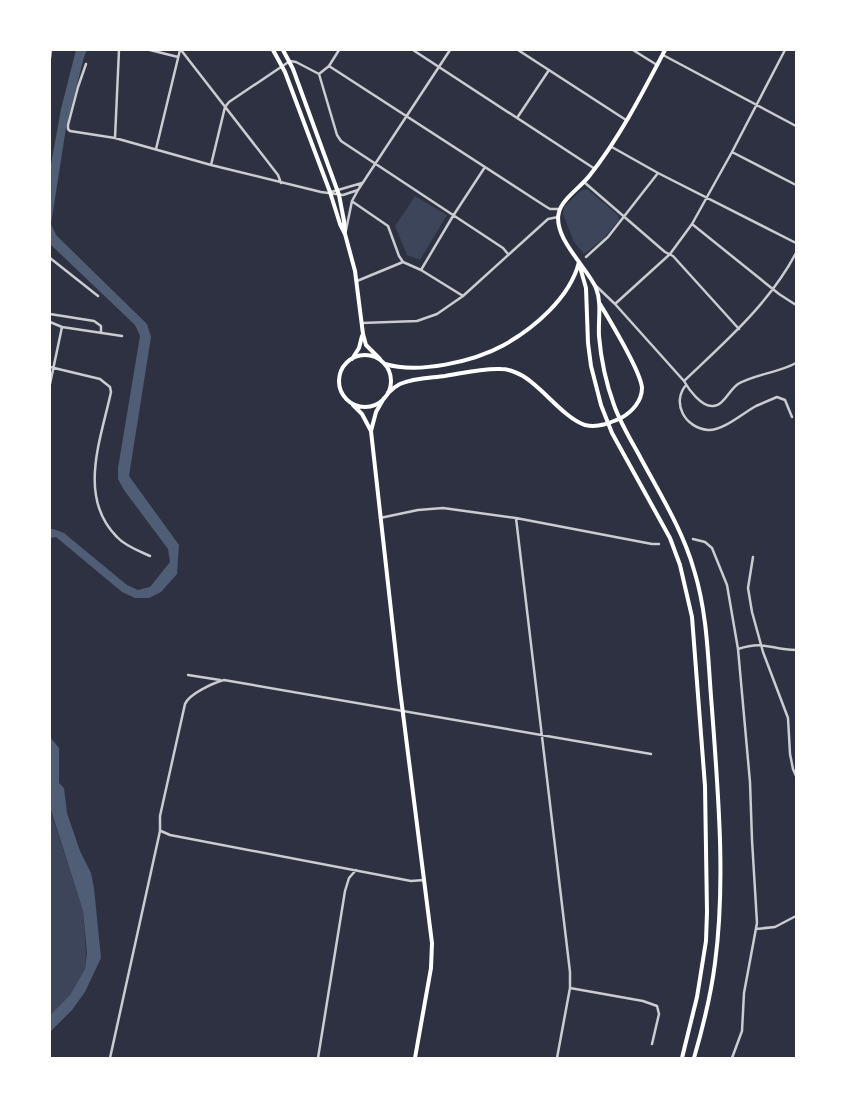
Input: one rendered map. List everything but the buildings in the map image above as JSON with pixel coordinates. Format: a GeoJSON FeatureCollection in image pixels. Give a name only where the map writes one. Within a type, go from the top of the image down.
{"type":"FeatureCollection","features":[{"type":"Feature","properties":{"kind":"main road"},"geometry":{"type":"LineString","coordinates":[[273,50],[282,66],[345,234]]}},
{"type":"Feature","properties":{"kind":"main road"},"geometry":{"type":"LineString","coordinates":[[282,50],[290,62],[339,194],[345,234],[357,281],[363,334],[369,350],[385,364],[391,377],[388,393]]}},
{"type":"Feature","properties":{"kind":"main road"},"geometry":{"type":"LineString","coordinates":[[415,1058],[432,960],[432,943],[371,431],[376,412],[384,398],[400,384],[411,380],[486,370],[503,369],[520,374],[531,381],[568,415],[580,423],[598,426],[625,416],[635,406],[641,394],[641,382],[599,302],[594,284],[578,262],[563,236],[558,217],[566,201],[595,169],[610,146],[665,50]]}},
{"type":"Feature","properties":{"kind":"main road"},"geometry":{"type":"LineString","coordinates":[[385,364],[398,368],[432,366],[466,359],[502,346],[535,322],[555,304],[574,278],[578,262]]}},
{"type":"Feature","properties":{"kind":"main road"},"geometry":{"type":"LineString","coordinates":[[578,262],[586,288],[588,343],[594,384],[612,433],[670,538],[680,565],[692,616],[705,786],[707,912],[697,997],[682,1058]]}},
{"type":"Feature","properties":{"kind":"main road"},"geometry":{"type":"LineString","coordinates":[[599,302],[599,336],[604,369],[617,413],[670,511],[685,543],[699,588],[706,627],[716,766],[720,917],[711,988],[694,1058]]}},
{"type":"Feature","properties":{"kind":"main road"},"geometry":{"type":"LineString","coordinates":[[363,334],[359,348],[346,364],[340,376],[341,390],[362,414],[371,431]]}},
{"type":"Feature","properties":{"kind":"main road"},"geometry":{"type":"LineString","coordinates":[[351,359],[366,355],[380,359]]}},
{"type":"Feature","properties":{"kind":"main road"},"geometry":{"type":"LineString","coordinates":[[350,401],[364,406],[378,403],[384,398]]}},
{"type":"Feature","properties":{"kind":"street"},"geometry":{"type":"LineString","coordinates":[[50,58],[51,50]]}},
{"type":"Feature","properties":{"kind":"street"},"geometry":{"type":"LineString","coordinates":[[115,138],[119,50]]}},
{"type":"Feature","properties":{"kind":"street"},"geometry":{"type":"LineString","coordinates":[[150,50],[178,57]]}},
{"type":"Feature","properties":{"kind":"street"},"geometry":{"type":"LineString","coordinates":[[156,149],[181,50],[278,175],[281,183]]}},
{"type":"Feature","properties":{"kind":"street"},"geometry":{"type":"LineString","coordinates":[[319,74],[329,66],[339,50]]}},
{"type":"Feature","properties":{"kind":"street"},"geometry":{"type":"LineString","coordinates":[[413,50],[595,169]]}},
{"type":"Feature","properties":{"kind":"street"},"geometry":{"type":"LineString","coordinates":[[345,234],[352,201],[358,190],[450,50]]}},
{"type":"Feature","properties":{"kind":"street"},"geometry":{"type":"LineString","coordinates":[[518,50],[626,120]]}},
{"type":"Feature","properties":{"kind":"street"},"geometry":{"type":"LineString","coordinates":[[633,50],[657,65]]}},
{"type":"Feature","properties":{"kind":"street"},"geometry":{"type":"LineString","coordinates":[[615,304],[670,254],[692,224],[708,198],[785,50]]}},
{"type":"Feature","properties":{"kind":"street"},"geometry":{"type":"LineString","coordinates":[[662,55],[796,126]]}},
{"type":"Feature","properties":{"kind":"street"},"geometry":{"type":"LineString","coordinates":[[211,164],[225,107],[282,66],[290,62],[296,62],[319,74],[338,138],[375,165],[503,248],[508,254]]}},
{"type":"Feature","properties":{"kind":"street"},"geometry":{"type":"LineString","coordinates":[[86,64],[78,87],[68,129],[74,132],[115,138],[281,183],[339,194],[358,190]]}},
{"type":"Feature","properties":{"kind":"street"},"geometry":{"type":"LineString","coordinates":[[329,66],[550,209],[560,210]]}},
{"type":"Feature","properties":{"kind":"street"},"geometry":{"type":"LineString","coordinates":[[517,118],[549,70]]}},
{"type":"Feature","properties":{"kind":"street"},"geometry":{"type":"LineString","coordinates":[[610,146],[658,173],[796,243]]}},
{"type":"Feature","properties":{"kind":"street"},"geometry":{"type":"LineString","coordinates":[[732,152],[796,185]]}},
{"type":"Feature","properties":{"kind":"street"},"geometry":{"type":"LineString","coordinates":[[421,270],[485,167]]}},
{"type":"Feature","properties":{"kind":"street"},"geometry":{"type":"LineString","coordinates":[[586,258],[602,244],[658,173]]}},
{"type":"Feature","properties":{"kind":"street"},"geometry":{"type":"LineString","coordinates":[[330,192],[363,182]]}},
{"type":"Feature","properties":{"kind":"street"},"geometry":{"type":"LineString","coordinates":[[584,182],[670,254],[739,329]]}},
{"type":"Feature","properties":{"kind":"street"},"geometry":{"type":"LineString","coordinates":[[352,201],[388,226],[403,262],[421,270],[462,296]]}},
{"type":"Feature","properties":{"kind":"street"},"geometry":{"type":"LineString","coordinates":[[362,323],[424,319],[437,314],[462,296],[548,219],[558,217]]}},
{"type":"Feature","properties":{"kind":"street"},"geometry":{"type":"LineString","coordinates":[[692,224],[773,289],[796,305]]}},
{"type":"Feature","properties":{"kind":"street"},"geometry":{"type":"LineString","coordinates":[[792,416],[785,400],[777,397],[757,406],[733,421],[717,428],[706,430],[691,424],[682,412],[680,404],[685,383],[739,329],[773,289],[796,253]]}},
{"type":"Feature","properties":{"kind":"street"},"geometry":{"type":"LineString","coordinates":[[50,258],[98,296]]}},
{"type":"Feature","properties":{"kind":"street"},"geometry":{"type":"LineString","coordinates":[[357,281],[403,262]]}},
{"type":"Feature","properties":{"kind":"street"},"geometry":{"type":"LineString","coordinates":[[594,284],[615,304],[702,402],[709,406],[716,406],[739,383],[796,363]]}},
{"type":"Feature","properties":{"kind":"street"},"geometry":{"type":"LineString","coordinates":[[50,314],[94,321],[101,326],[101,332]]}},
{"type":"Feature","properties":{"kind":"street"},"geometry":{"type":"LineString","coordinates":[[50,322],[62,327],[122,336]]}},
{"type":"Feature","properties":{"kind":"street"},"geometry":{"type":"LineString","coordinates":[[50,384],[52,367],[62,327]]}},
{"type":"Feature","properties":{"kind":"street"},"geometry":{"type":"LineString","coordinates":[[52,367],[108,383],[111,392],[93,480],[98,505],[106,525],[118,538],[150,556]]}},
{"type":"Feature","properties":{"kind":"street"},"geometry":{"type":"LineString","coordinates":[[380,518],[418,510],[443,508],[516,518],[659,544]]}},
{"type":"Feature","properties":{"kind":"street"},"geometry":{"type":"LineString","coordinates":[[516,518],[570,972],[570,988],[557,1058]]}},
{"type":"Feature","properties":{"kind":"street"},"geometry":{"type":"LineString","coordinates":[[693,539],[701,540],[709,545],[718,558],[727,585],[738,649],[750,782],[756,929],[744,992],[742,1031],[732,1058]]}},
{"type":"Feature","properties":{"kind":"street"},"geometry":{"type":"LineString","coordinates":[[753,557],[748,588],[761,645],[788,718],[790,754],[796,776]]}},
{"type":"Feature","properties":{"kind":"street"},"geometry":{"type":"LineString","coordinates":[[738,649],[750,645],[761,645],[796,650]]}},
{"type":"Feature","properties":{"kind":"street"},"geometry":{"type":"LineString","coordinates":[[188,675],[651,754]]}},
{"type":"Feature","properties":{"kind":"street"},"geometry":{"type":"LineString","coordinates":[[110,1058],[160,831],[162,807],[185,704],[188,697],[224,680]]}},
{"type":"Feature","properties":{"kind":"street"},"geometry":{"type":"LineString","coordinates":[[160,831],[170,835],[411,881],[424,880]]}},
{"type":"Feature","properties":{"kind":"street"},"geometry":{"type":"LineString","coordinates":[[318,1058],[345,891],[349,878],[356,870]]}},
{"type":"Feature","properties":{"kind":"street"},"geometry":{"type":"LineString","coordinates":[[756,929],[775,927],[796,916]]}},
{"type":"Feature","properties":{"kind":"street"},"geometry":{"type":"LineString","coordinates":[[570,988],[643,1001],[657,1006],[659,1014],[652,1044]]}},
{"type":"Feature","properties":{"kind":"shaded area"},"geometry":{"type":"Polygon","coordinates":[[[76,50],[87,50],[66,128],[51,224],[56,235],[147,324],[151,337],[129,476],[179,545],[177,574],[161,592],[149,598],[135,598],[122,592],[56,537],[50,538],[50,529],[64,533],[127,585],[138,590],[150,587],[170,562],[168,549],[124,490],[118,479],[118,468],[140,336],[135,325],[50,244],[50,170],[61,109],[76,50]]]}},
{"type":"Feature","properties":{"kind":"shaded area"},"geometry":{"type":"Polygon","coordinates":[[[587,189],[618,215],[619,220],[602,240],[584,254],[574,242],[563,214],[564,207],[580,191],[587,189]]]}},
{"type":"Feature","properties":{"kind":"shaded area"},"geometry":{"type":"Polygon","coordinates":[[[415,196],[447,215],[420,260],[407,255],[395,226],[415,196]]]}},
{"type":"Feature","properties":{"kind":"shaded area"},"geometry":{"type":"Polygon","coordinates":[[[50,737],[59,748],[59,783],[64,788],[67,813],[80,851],[91,873],[101,958],[85,992],[72,1010],[50,1032],[50,1015],[70,995],[85,969],[87,953],[83,911],[50,807],[50,737]]]}},
{"type":"Feature","properties":{"kind":"shaded area"},"geometry":{"type":"Polygon","coordinates":[[[50,809],[83,911],[86,953],[85,969],[70,995],[50,1015],[50,809]]]}}]}
